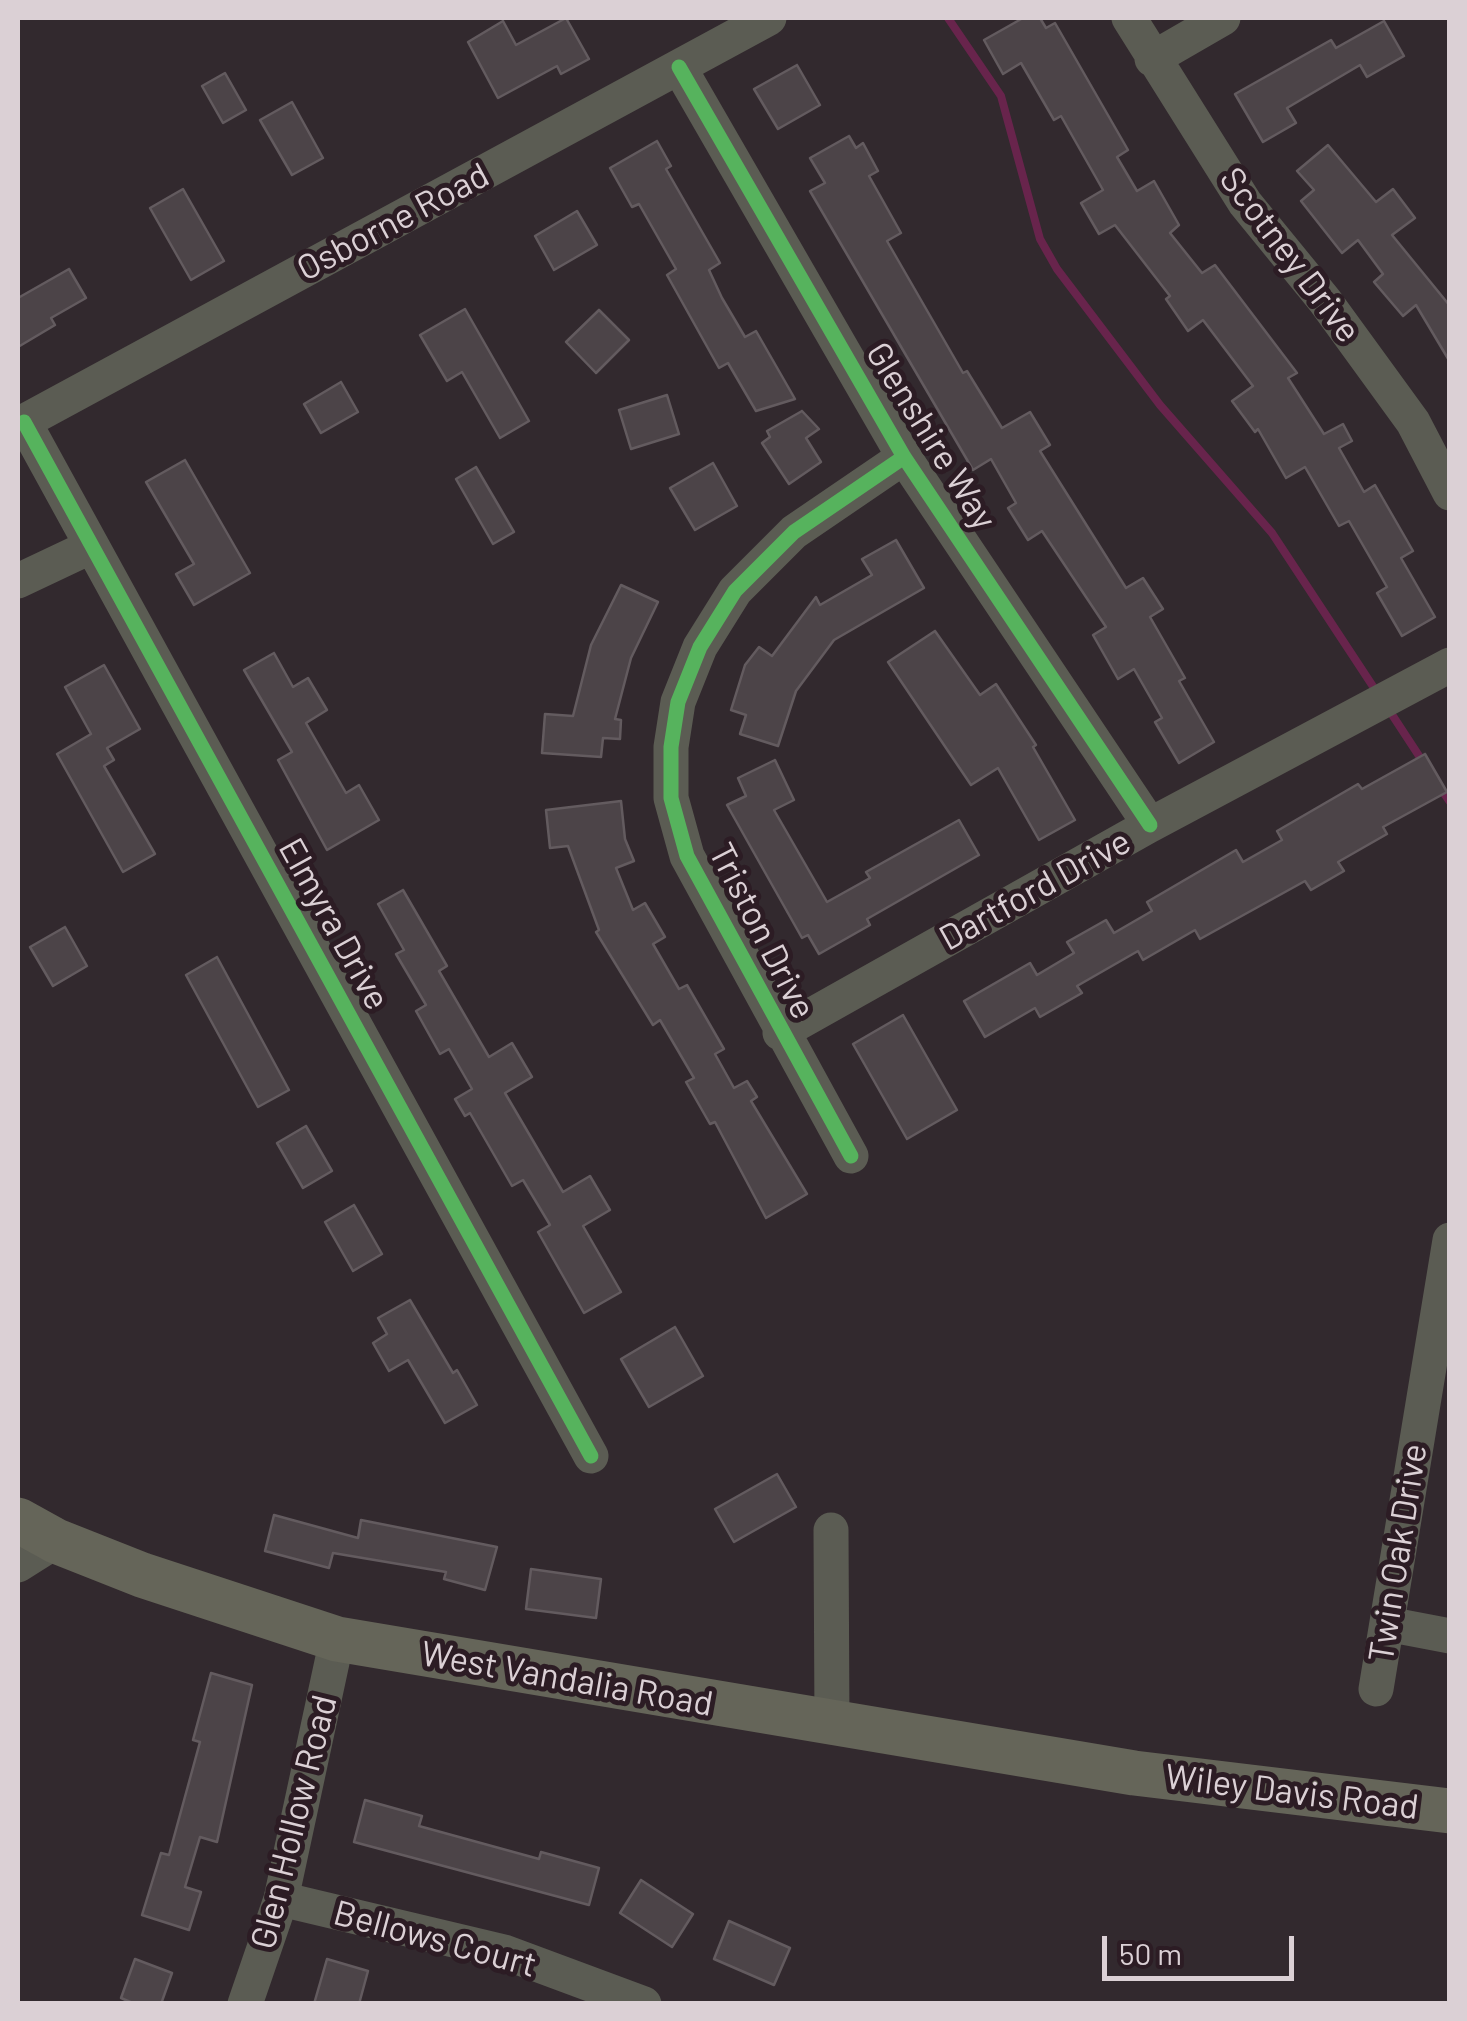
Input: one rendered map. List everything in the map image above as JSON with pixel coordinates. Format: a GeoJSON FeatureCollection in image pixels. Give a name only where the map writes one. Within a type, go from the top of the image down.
{"type":"FeatureCollection","features":[{"type":"Feature","properties":{"kind":"main road","name":"West Vandalia Road"},"geometry":{"type":"LineString","coordinates":[[36,1530],[228,1605],[337,1638],[1134,1774]]}},
{"type":"Feature","properties":{"kind":"main road","name":"Wiley Davis Road"},"geometry":{"type":"LineString","coordinates":[[1134,1774],[1450,1812]]}},
{"type":"Feature","properties":{"kind":"street","name":"Osborne Road"},"geometry":{"type":"LineString","coordinates":[[21,423],[769,18]]}},
{"type":"Feature","properties":{"kind":"street","name":"Scotney Drive"},"geometry":{"type":"LineString","coordinates":[[1128,18],[1246,202],[1325,300],[1414,422],[1450,493]]}},
{"type":"Feature","properties":{"kind":"street"},"geometry":{"type":"LineString","coordinates":[[1152,59],[1223,18]]}},
{"type":"Feature","properties":{"kind":"street","name":"Glenshire Way"},"geometry":{"type":"LineString","coordinates":[[679,68],[904,456],[1150,824]]}},
{"type":"Feature","properties":{"kind":"street","name":"Elmyra Drive"},"geometry":{"type":"LineString","coordinates":[[21,423],[592,1456]]}},
{"type":"Feature","properties":{"kind":"street","name":"Triston Drive"},"geometry":{"type":"LineString","coordinates":[[851,1156],[780,1033],[687,856],[671,798],[670,747],[678,702],[700,647],[735,591],[794,532],[904,456]]}},
{"type":"Feature","properties":{"kind":"street"},"geometry":{"type":"LineString","coordinates":[[18,581],[92,546]]}},
{"type":"Feature","properties":{"kind":"street","name":"Dartford Drive"},"geometry":{"type":"LineString","coordinates":[[780,1033],[1150,824],[1450,665]]}},
{"type":"Feature","properties":{"kind":"street","name":"Twin Oak Drive"},"geometry":{"type":"LineString","coordinates":[[1376,1689],[1450,1240]]}},
{"type":"Feature","properties":{"kind":"street"},"geometry":{"type":"LineString","coordinates":[[18,1566],[36,1530]]}},
{"type":"Feature","properties":{"kind":"street"},"geometry":{"type":"LineString","coordinates":[[831,1530],[832,1724]]}},
{"type":"Feature","properties":{"kind":"street"},"geometry":{"type":"LineString","coordinates":[[1386,1624],[1450,1636]]}},
{"type":"Feature","properties":{"kind":"street","name":"Glen Hollow Road"},"geometry":{"type":"LineString","coordinates":[[245,2004],[281,1899],[337,1638]]}},
{"type":"Feature","properties":{"kind":"street","name":"Bellows Court"},"geometry":{"type":"LineString","coordinates":[[281,1899],[504,1952],[644,2004]]}},
{"type":"Feature","properties":{"kind":"building"},"geometry":{"type":"Polygon","coordinates":[[[566,18],[589,59],[561,74],[557,66],[498,98],[468,42],[503,21],[516,45],[566,18]]]}},
{"type":"Feature","properties":{"kind":"building"},"geometry":{"type":"Polygon","coordinates":[[[1023,18],[1040,18],[1046,28],[1055,23],[1128,150],[1117,157],[1137,191],[1154,181],[1179,225],[1170,233],[1202,273],[1215,265],[1297,373],[1288,378],[1324,434],[1343,424],[1352,441],[1339,448],[1364,492],[1375,485],[1413,551],[1401,558],[1435,617],[1402,636],[1377,593],[1387,587],[1349,521],[1339,526],[1305,467],[1286,478],[1258,429],[1255,432],[1232,401],[1253,386],[1203,320],[1188,331],[1166,299],[1170,296],[1115,225],[1099,234],[1081,203],[1103,190],[1061,116],[1054,120],[1021,63],[1003,74],[984,40],[1023,18]]]}},
{"type":"Feature","properties":{"kind":"building"},"geometry":{"type":"Polygon","coordinates":[[[1384,21],[1404,56],[1367,77],[1360,65],[1287,108],[1296,123],[1263,142],[1235,94],[1331,40],[1336,48],[1384,21]]]}},
{"type":"Feature","properties":{"kind":"building"},"geometry":{"type":"Polygon","coordinates":[[[797,65],[820,105],[778,129],[754,89],[797,65]]]}},
{"type":"Feature","properties":{"kind":"building"},"geometry":{"type":"Polygon","coordinates":[[[225,73],[246,110],[223,123],[202,86],[225,73]]]}},
{"type":"Feature","properties":{"kind":"building"},"geometry":{"type":"Polygon","coordinates":[[[292,102],[323,158],[292,175],[260,120],[292,102]]]}},
{"type":"Feature","properties":{"kind":"building"},"geometry":{"type":"Polygon","coordinates":[[[849,136],[856,148],[863,143],[878,171],[869,176],[901,233],[887,241],[963,373],[967,371],[1002,428],[1030,412],[1050,445],[1040,451],[1126,588],[1143,578],[1163,609],[1150,617],[1185,678],[1179,681],[1214,742],[1179,763],[1155,722],[1162,718],[1134,669],[1118,679],[1093,635],[1106,627],[1042,531],[1028,540],[1008,508],[1016,503],[991,459],[973,470],[810,191],[825,183],[810,158],[849,136]]]}},
{"type":"Feature","properties":{"kind":"building"},"geometry":{"type":"Polygon","coordinates":[[[657,141],[671,166],[666,169],[720,263],[709,270],[722,298],[745,337],[756,331],[795,399],[756,411],[728,363],[719,368],[667,275],[676,269],[639,204],[632,207],[610,168],[657,141]]]}},
{"type":"Feature","properties":{"kind":"building"},"geometry":{"type":"Polygon","coordinates":[[[1328,145],[1376,202],[1393,189],[1415,218],[1392,235],[1450,306],[1450,362],[1416,305],[1403,316],[1374,282],[1383,274],[1358,240],[1342,253],[1301,201],[1314,190],[1297,171],[1328,145]]]}},
{"type":"Feature","properties":{"kind":"building"},"geometry":{"type":"Polygon","coordinates":[[[183,189],[224,261],[191,280],[150,208],[183,189]]]}},
{"type":"Feature","properties":{"kind":"building"},"geometry":{"type":"Polygon","coordinates":[[[577,211],[597,245],[554,270],[535,236],[577,211]]]}},
{"type":"Feature","properties":{"kind":"building"},"geometry":{"type":"Polygon","coordinates":[[[69,269],[86,298],[51,318],[55,325],[18,347],[18,298],[69,269]]]}},
{"type":"Feature","properties":{"kind":"building"},"geometry":{"type":"Polygon","coordinates":[[[465,309],[529,421],[500,438],[462,372],[447,381],[420,335],[465,309]]]}},
{"type":"Feature","properties":{"kind":"building"},"geometry":{"type":"Polygon","coordinates":[[[599,310],[629,340],[596,373],[566,342],[599,310]]]}},
{"type":"Feature","properties":{"kind":"building"},"geometry":{"type":"Polygon","coordinates":[[[341,382],[358,412],[321,433],[304,404],[341,382]]]}},
{"type":"Feature","properties":{"kind":"building"},"geometry":{"type":"Polygon","coordinates":[[[667,395],[679,434],[631,449],[619,410],[667,395]]]}},
{"type":"Feature","properties":{"kind":"building"},"geometry":{"type":"Polygon","coordinates":[[[802,411],[819,429],[806,438],[821,462],[789,484],[762,443],[770,437],[767,431],[802,411]]]}},
{"type":"Feature","properties":{"kind":"building"},"geometry":{"type":"Polygon","coordinates":[[[185,460],[250,573],[194,605],[176,574],[194,564],[146,482],[185,460]]]}},
{"type":"Feature","properties":{"kind":"building"},"geometry":{"type":"Polygon","coordinates":[[[713,463],[737,506],[695,530],[670,488],[713,463]]]}},
{"type":"Feature","properties":{"kind":"building"},"geometry":{"type":"Polygon","coordinates":[[[476,467],[514,532],[493,544],[456,479],[476,467]]]}},
{"type":"Feature","properties":{"kind":"building"},"geometry":{"type":"Polygon","coordinates":[[[896,540],[924,588],[834,640],[796,691],[778,746],[740,734],[746,715],[731,710],[745,665],[759,647],[772,656],[816,597],[820,605],[872,575],[862,559],[896,540]]]}},
{"type":"Feature","properties":{"kind":"building"},"geometry":{"type":"Polygon","coordinates":[[[621,585],[658,602],[631,658],[615,719],[621,720],[620,739],[603,738],[601,757],[542,753],[545,714],[573,716],[591,645],[621,585]]]}},
{"type":"Feature","properties":{"kind":"building"},"geometry":{"type":"Polygon","coordinates":[[[935,631],[980,695],[996,684],[1036,745],[1033,747],[1075,820],[1039,840],[998,768],[971,785],[888,662],[935,631]]]}},
{"type":"Feature","properties":{"kind":"building"},"geometry":{"type":"Polygon","coordinates":[[[274,653],[293,687],[308,678],[327,710],[306,723],[346,793],[359,785],[379,820],[327,850],[278,760],[292,752],[244,670],[274,653]]]}},
{"type":"Feature","properties":{"kind":"building"},"geometry":{"type":"Polygon","coordinates":[[[104,665],[140,729],[107,748],[114,760],[104,766],[155,854],[123,872],[57,754],[91,734],[65,687],[104,665]]]}},
{"type":"Feature","properties":{"kind":"building"},"geometry":{"type":"Polygon","coordinates":[[[1425,754],[1447,792],[1383,827],[1387,834],[1338,862],[1344,871],[1311,890],[1305,881],[1200,939],[1195,930],[1143,960],[1138,951],[1077,986],[1082,993],[1040,1017],[1035,1008],[985,1037],[964,1001],[1030,963],[1037,975],[1074,953],[1067,942],[1106,920],[1114,933],[1152,911],[1147,902],[1236,850],[1243,862],[1282,840],[1277,831],[1358,784],[1362,789],[1425,754]]]}},
{"type":"Feature","properties":{"kind":"building"},"geometry":{"type":"Polygon","coordinates":[[[775,760],[794,800],[774,810],[827,902],[870,878],[866,872],[959,820],[979,855],[867,919],[870,925],[819,954],[808,935],[802,938],[727,805],[746,796],[738,778],[775,760]]]}},
{"type":"Feature","properties":{"kind":"building"},"geometry":{"type":"Polygon","coordinates":[[[621,801],[625,839],[634,861],[616,868],[633,910],[645,903],[665,937],[653,944],[679,989],[687,985],[724,1049],[715,1054],[734,1088],[747,1081],[757,1097],[751,1101],[807,1194],[766,1218],[715,1122],[710,1124],[686,1082],[694,1078],[660,1020],[653,1025],[596,932],[599,930],[568,846],[550,848],[546,810],[621,801]]]}},
{"type":"Feature","properties":{"kind":"building"},"geometry":{"type":"Polygon","coordinates":[[[403,890],[447,966],[439,971],[489,1057],[512,1043],[532,1077],[505,1093],[563,1192],[590,1176],[610,1210],[583,1226],[621,1292],[584,1313],[538,1232],[550,1225],[523,1180],[512,1186],[470,1113],[465,1116],[455,1099],[472,1089],[449,1049],[440,1054],[416,1011],[426,1005],[396,954],[404,950],[378,904],[403,890]]]}},
{"type":"Feature","properties":{"kind":"building"},"geometry":{"type":"Polygon","coordinates":[[[65,927],[87,966],[53,986],[30,947],[65,927]]]}},
{"type":"Feature","properties":{"kind":"building"},"geometry":{"type":"Polygon","coordinates":[[[217,957],[289,1090],[258,1107],[186,975],[217,957]]]}},
{"type":"Feature","properties":{"kind":"building"},"geometry":{"type":"Polygon","coordinates":[[[903,1015],[957,1110],[907,1139],[853,1044],[903,1015]]]}},
{"type":"Feature","properties":{"kind":"building"},"geometry":{"type":"Polygon","coordinates":[[[306,1126],[332,1171],[303,1188],[277,1143],[306,1126]]]}},
{"type":"Feature","properties":{"kind":"building"},"geometry":{"type":"Polygon","coordinates":[[[354,1205],[382,1254],[353,1271],[325,1222],[354,1205]]]}},
{"type":"Feature","properties":{"kind":"building"},"geometry":{"type":"Polygon","coordinates":[[[410,1300],[453,1373],[457,1370],[477,1405],[445,1423],[408,1360],[389,1371],[373,1343],[387,1334],[378,1318],[410,1300]]]}},
{"type":"Feature","properties":{"kind":"building"},"geometry":{"type":"Polygon","coordinates":[[[675,1327],[703,1376],[649,1407],[621,1359],[675,1327]]]}},
{"type":"Feature","properties":{"kind":"building"},"geometry":{"type":"Polygon","coordinates":[[[777,1474],[796,1507],[734,1542],[715,1509],[777,1474]]]}},
{"type":"Feature","properties":{"kind":"building"},"geometry":{"type":"Polygon","coordinates":[[[274,1515],[358,1538],[361,1520],[497,1547],[485,1590],[444,1579],[446,1572],[333,1553],[329,1568],[265,1551],[274,1515]]]}},
{"type":"Feature","properties":{"kind":"building"},"geometry":{"type":"Polygon","coordinates":[[[531,1569],[601,1579],[596,1618],[526,1609],[531,1569]]]}},
{"type":"Feature","properties":{"kind":"building"},"geometry":{"type":"Polygon","coordinates":[[[211,1673],[252,1685],[217,1842],[200,1837],[185,1887],[201,1892],[189,1930],[142,1915],[161,1853],[169,1855],[200,1742],[193,1740],[211,1673]]]}},
{"type":"Feature","properties":{"kind":"building"},"geometry":{"type":"Polygon","coordinates":[[[365,1800],[422,1816],[419,1826],[539,1859],[541,1852],[599,1868],[589,1905],[354,1842],[365,1800]]]}},
{"type":"Feature","properties":{"kind":"building"},"geometry":{"type":"Polygon","coordinates":[[[641,1880],[693,1914],[672,1947],[620,1913],[641,1880]]]}},
{"type":"Feature","properties":{"kind":"building"},"geometry":{"type":"Polygon","coordinates":[[[729,1921],[790,1948],[774,1985],[714,1959],[729,1921]]]}},
{"type":"Feature","properties":{"kind":"building"},"geometry":{"type":"Polygon","coordinates":[[[135,1959],[172,1973],[161,2004],[135,2004],[121,1998],[135,1959]]]}},
{"type":"Feature","properties":{"kind":"building"},"geometry":{"type":"Polygon","coordinates":[[[327,1959],[368,1971],[359,2004],[314,2004],[327,1959]]]}},
{"type":"Feature","properties":{"kind":"waterway"},"geometry":{"type":"LineString","coordinates":[[948,18],[1001,96],[1040,239],[1057,269],[1160,405],[1272,533],[1378,694]]}},
{"type":"Feature","properties":{"kind":"waterway"},"geometry":{"type":"LineString","coordinates":[[1389,710],[1425,765]]}},
{"type":"Feature","properties":{"kind":"waterway"},"geometry":{"type":"LineString","coordinates":[[1438,785],[1450,802]]}},
{"type":"Feature","properties":{"kind":"cycle path"},"geometry":{"type":"LineString","coordinates":[[679,67],[904,457],[1150,825]]}},
{"type":"Feature","properties":{"kind":"cycle path"},"geometry":{"type":"LineString","coordinates":[[24,422],[591,1456]]}},
{"type":"Feature","properties":{"kind":"cycle path"},"geometry":{"type":"LineString","coordinates":[[851,1156],[687,856],[671,798],[671,747],[678,702],[700,647],[735,591],[794,532],[904,457]]}}]}
